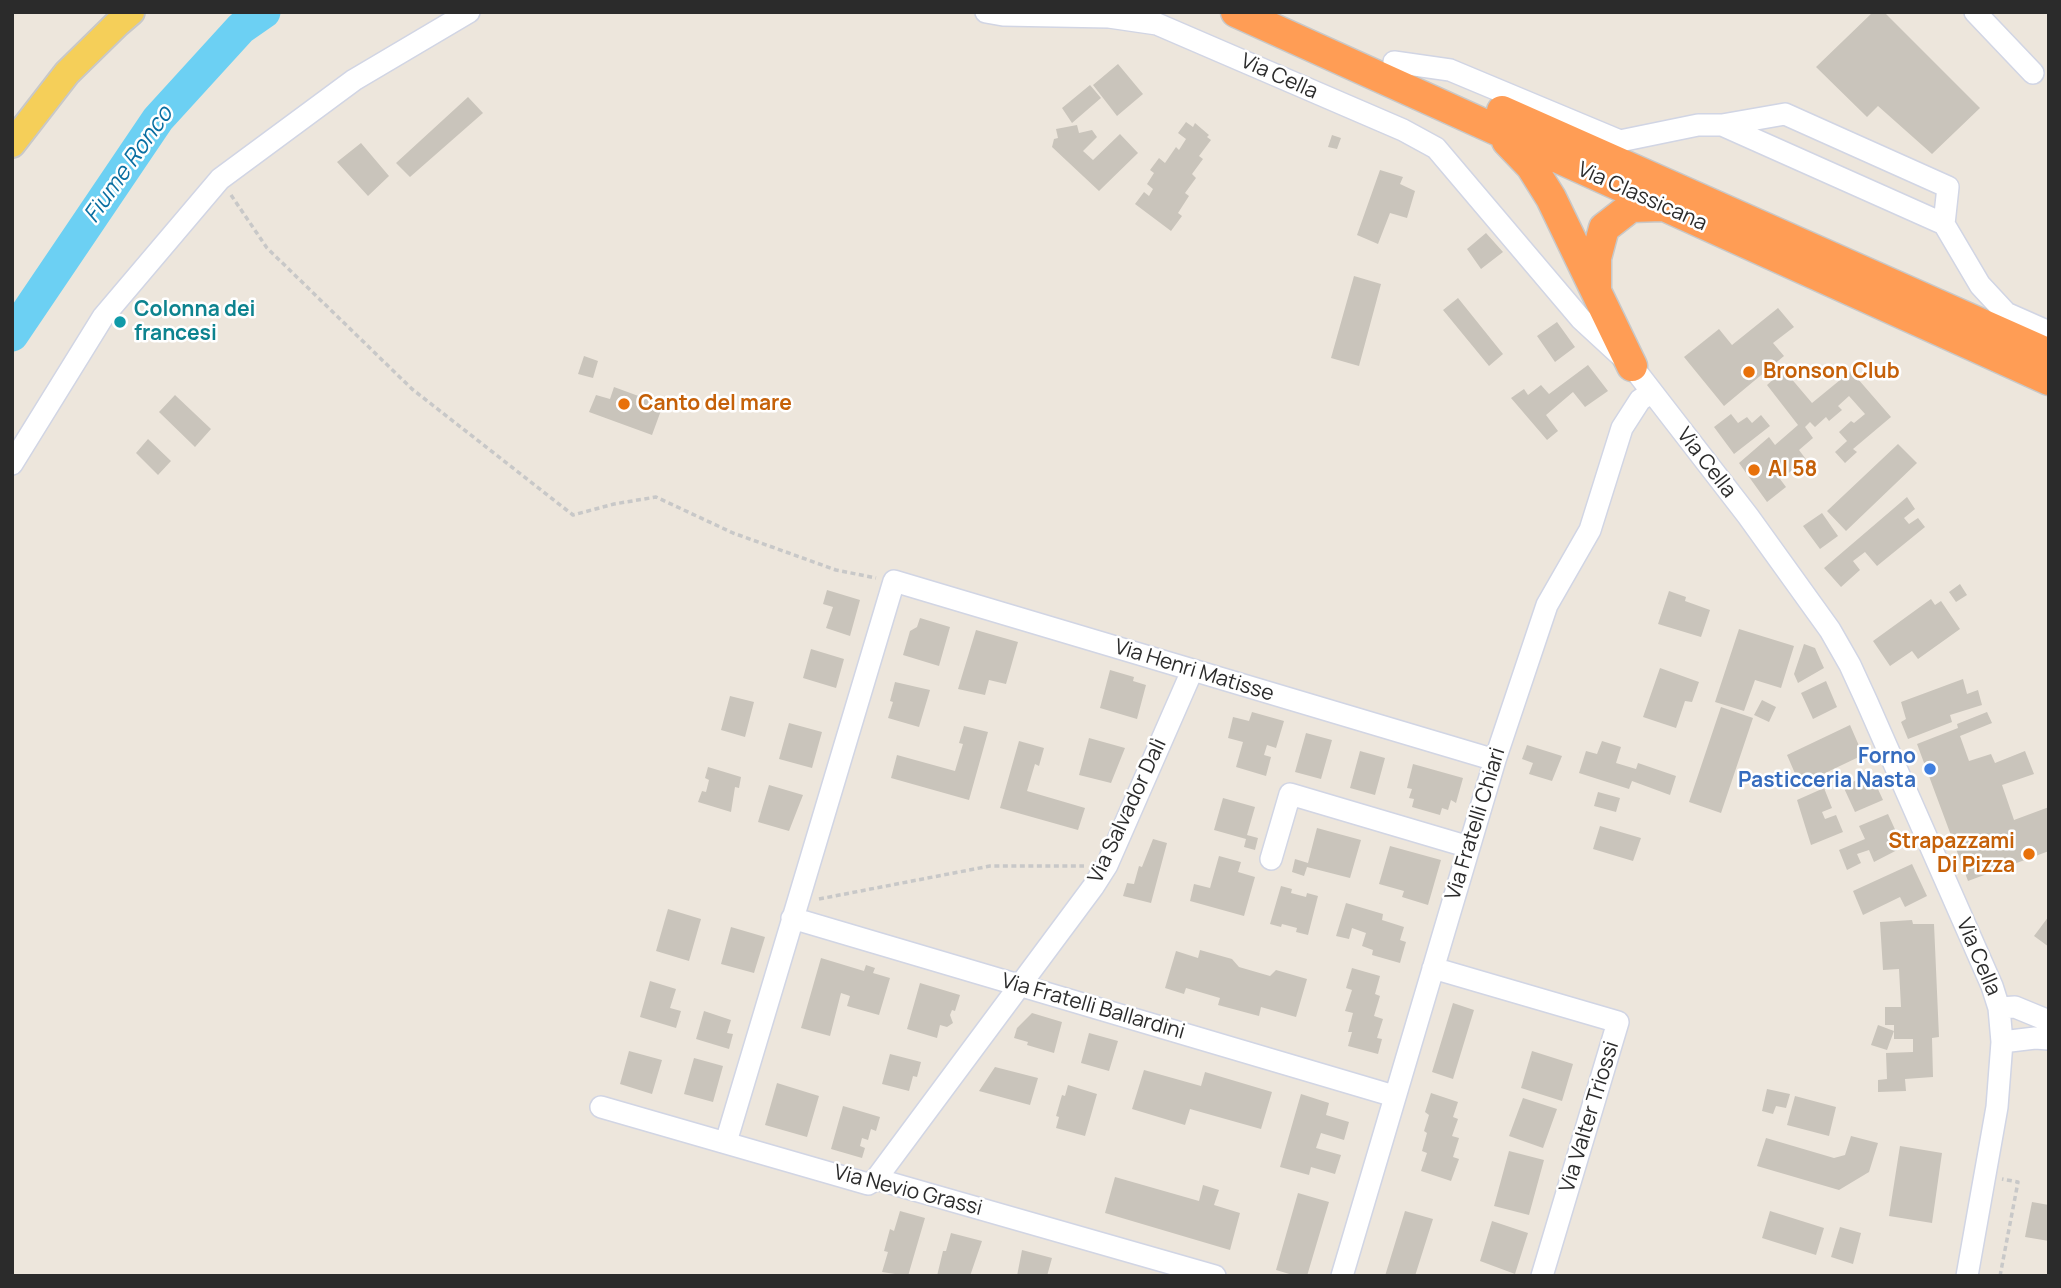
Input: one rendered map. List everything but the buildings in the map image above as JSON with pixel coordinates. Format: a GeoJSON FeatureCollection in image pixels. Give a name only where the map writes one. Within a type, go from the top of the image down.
{"type":"FeatureCollection","features":[{"type":"Feature","properties":{"kind":"highway","name":"Via Classicana"},"geometry":{"type":"LineString","coordinates":[[1236,12],[2049,380]]}},
{"type":"Feature","properties":{"kind":"highway","name":"Via Classicana"},"geometry":{"type":"LineString","coordinates":[[1284,12],[2049,354]]}},
{"type":"Feature","properties":{"kind":"highway"},"geometry":{"type":"LineString","coordinates":[[1497,131],[1531,166],[1550,198],[1632,366]]}},
{"type":"Feature","properties":{"kind":"highway"},"geometry":{"type":"LineString","coordinates":[[1596,295],[1596,258],[1604,228],[1631,207],[1662,206]]}},
{"type":"Feature","properties":{"kind":"main road"},"geometry":{"type":"LineString","coordinates":[[12,144],[67,73],[131,12]]}},
{"type":"Feature","properties":{"kind":"street"},"geometry":{"type":"LineString","coordinates":[[12,464],[103,317],[220,179],[354,80],[469,12]]}},
{"type":"Feature","properties":{"kind":"street","name":"Via Cella"},"geometry":{"type":"LineString","coordinates":[[986,12],[1003,15],[1110,17],[1157,24],[1403,131],[1436,148],[1581,319],[1632,366],[1652,391],[1830,630],[1850,665],[1992,986],[1999,1008],[2003,1042],[1997,1107],[1967,1276]]}},
{"type":"Feature","properties":{"kind":"street"},"geometry":{"type":"LineString","coordinates":[[1975,12],[2033,73]]}},
{"type":"Feature","properties":{"kind":"street"},"geometry":{"type":"LineString","coordinates":[[1394,62],[1450,70],[1620,141],[1698,125],[1722,125],[1785,114],[1948,187],[1944,224]]}},
{"type":"Feature","properties":{"kind":"street"},"geometry":{"type":"LineString","coordinates":[[1722,125],[1944,224],[1980,285],[2006,313],[2049,332]]}},
{"type":"Feature","properties":{"kind":"street","name":"Via Fratelli Chiari"},"geometry":{"type":"LineString","coordinates":[[1342,1276],[1494,760],[1546,605],[1591,530],[1622,428],[1640,400],[1652,391]]}},
{"type":"Feature","properties":{"kind":"street"},"geometry":{"type":"LineString","coordinates":[[726,1142],[894,581]]}},
{"type":"Feature","properties":{"kind":"street","name":"Via Henri Matisse"},"geometry":{"type":"LineString","coordinates":[[894,581],[1494,760]]}},
{"type":"Feature","properties":{"kind":"street","name":"Via Salvador Dalì"},"geometry":{"type":"LineString","coordinates":[[876,1179],[1107,865],[1192,671]]}},
{"type":"Feature","properties":{"kind":"street"},"geometry":{"type":"LineString","coordinates":[[1271,859],[1290,794],[1469,847]]}},
{"type":"Feature","properties":{"kind":"street","name":"Via Fratelli Ballardini"},"geometry":{"type":"LineString","coordinates":[[794,911],[1020,985],[1394,1096]]}},
{"type":"Feature","properties":{"kind":"street","name":"Via Valter Triossi"},"geometry":{"type":"LineString","coordinates":[[1433,968],[1618,1022],[1542,1276]]}},
{"type":"Feature","properties":{"kind":"street"},"geometry":{"type":"LineString","coordinates":[[1999,1008],[2015,1007],[2049,1021]]}},
{"type":"Feature","properties":{"kind":"street"},"geometry":{"type":"LineString","coordinates":[[2003,1042],[2049,1039]]}},
{"type":"Feature","properties":{"kind":"street","name":"Via Nevio Grassi"},"geometry":{"type":"LineString","coordinates":[[601,1107],[868,1184],[876,1179],[1215,1276]]}},
{"type":"Feature","properties":{"kind":"path"},"geometry":{"type":"LineString","coordinates":[[220,179],[267,248],[412,389],[573,515],[656,497],[733,533],[836,570],[894,581]]}},
{"type":"Feature","properties":{"kind":"path"},"geometry":{"type":"LineString","coordinates":[[794,911],[990,866],[1107,865]]}},
{"type":"Feature","properties":{"kind":"path"},"geometry":{"type":"LineString","coordinates":[[1986,1176],[2018,1182],[2000,1276]]}},
{"type":"Feature","properties":{"kind":"waterway","name":"Fiume Ronco"},"geometry":{"type":"LineString","coordinates":[[12,335],[158,119],[241,28],[264,12]]}},
{"type":"Feature","properties":{"kind":"place","name":"Colonna dei francesi"},"geometry":{"type":"Point","coordinates":[120,322]}},
{"type":"Feature","properties":{"kind":"place","name":"Bronson Club"},"geometry":{"type":"Point","coordinates":[1749,372]}},
{"type":"Feature","properties":{"kind":"place","name":"Canto del mare"},"geometry":{"type":"Point","coordinates":[624,404]}},
{"type":"Feature","properties":{"kind":"place","name":"Al 58"},"geometry":{"type":"Point","coordinates":[1754,470]}},
{"type":"Feature","properties":{"kind":"place","name":"Forno Pasticceria Nasta"},"geometry":{"type":"Point","coordinates":[1930,769]}},
{"type":"Feature","properties":{"kind":"place","name":"Strapazzami Di Pizza"},"geometry":{"type":"Point","coordinates":[2029,854]}}]}
